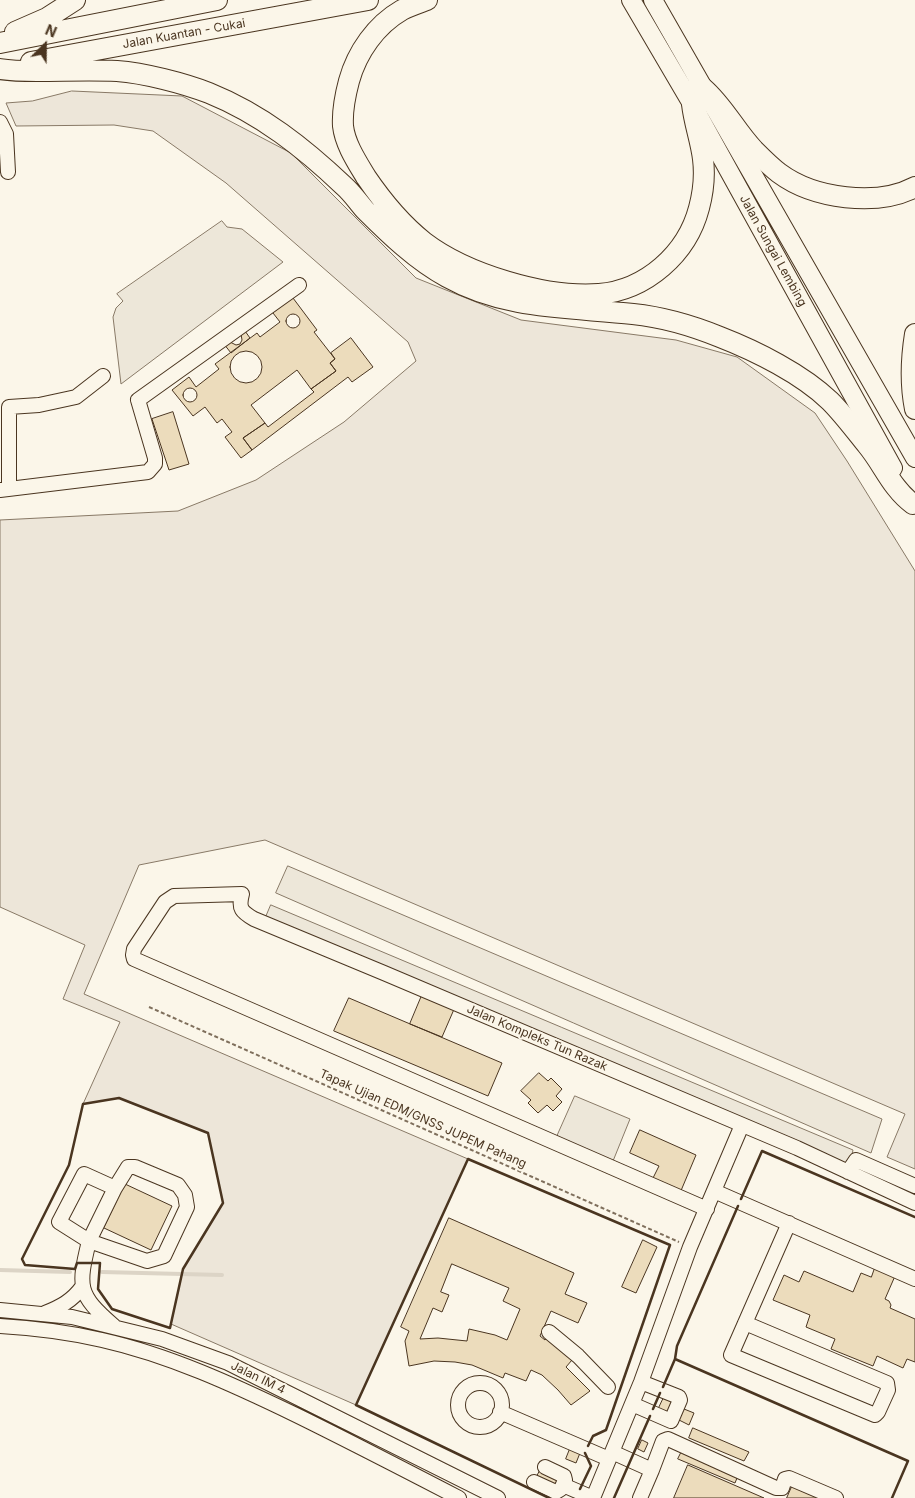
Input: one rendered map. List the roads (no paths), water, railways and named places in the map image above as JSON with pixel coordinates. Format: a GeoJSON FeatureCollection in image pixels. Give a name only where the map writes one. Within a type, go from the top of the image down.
{"type":"FeatureCollection","features":[{"type":"Feature","properties":{"kind":"highway"},"geometry":{"type":"LineString","coordinates":[[0,41],[47,18],[75,0]]}},
{"type":"Feature","properties":{"kind":"highway","name":"Jalan Kuantan - Cukai"},"geometry":{"type":"LineString","coordinates":[[0,41],[217,0]]}},
{"type":"Feature","properties":{"kind":"highway","name":"Jalan Kuantan - Cukai"},"geometry":{"type":"LineString","coordinates":[[0,68],[368,0]]}},
{"type":"Feature","properties":{"kind":"highway"},"geometry":{"type":"LineString","coordinates":[[427,0],[396,15],[378,29],[362,49],[351,72],[344,98],[343,127],[348,143],[358,163],[377,194],[399,221],[424,242],[444,255],[512,284],[558,292],[599,294],[627,287],[651,276],[670,260],[688,234],[699,208],[703,182],[703,159],[694,125],[697,96],[717,101],[753,149],[780,174],[810,189],[848,198],[882,198],[915,187]]}},
{"type":"Feature","properties":{"kind":"highway"},"geometry":{"type":"LineString","coordinates":[[0,68],[20,71],[118,71],[152,77],[207,92],[253,114],[290,139],[346,188],[390,234],[416,256],[446,277],[481,292],[523,304],[560,309],[634,314],[681,324],[720,337],[762,356],[792,373],[829,400],[870,448],[903,496],[914,506]]}},
{"type":"Feature","properties":{"kind":"highway"},"geometry":{"type":"LineString","coordinates":[[915,334],[912,353],[912,382],[915,409]]}},
{"type":"Feature","properties":{"kind":"main road","name":"Jalan Sungai Lembing"},"geometry":{"type":"LineString","coordinates":[[631,0],[697,96],[915,458]]}},
{"type":"Feature","properties":{"kind":"main road","name":"Jalan Sungai Lembing"},"geometry":{"type":"LineString","coordinates":[[653,0],[697,96],[914,506]]}},
{"type":"Feature","properties":{"kind":"street"},"geometry":{"type":"LineString","coordinates":[[0,122],[6,134],[8,172]]}},
{"type":"Feature","properties":{"kind":"street"},"geometry":{"type":"LineString","coordinates":[[103,376],[76,397],[9,407],[5,489],[148,472],[154,464],[155,458],[138,400],[299,285]]}},
{"type":"Feature","properties":{"kind":"street","name":"Jalan Kompleks Tun Razak"},"geometry":{"type":"LineString","coordinates":[[706,1209],[134,959],[134,949],[166,902],[174,896],[242,894],[240,904],[244,913],[254,919],[384,973],[404,992],[483,1025],[511,1027],[848,1172]]}},
{"type":"Feature","properties":{"kind":"street"},"geometry":{"type":"LineString","coordinates":[[563,1485],[593,1498],[642,1382],[690,1247],[742,1125]]}},
{"type":"Feature","properties":{"kind":"street"},"geometry":{"type":"LineString","coordinates":[[915,1186],[856,1160],[848,1172],[915,1203]]}},
{"type":"Feature","properties":{"kind":"street"},"geometry":{"type":"LineString","coordinates":[[115,1188],[84,1174],[59,1222],[89,1241],[147,1262],[164,1256],[187,1207],[185,1195],[178,1185],[135,1167],[128,1167],[115,1188],[89,1241],[84,1263],[82,1287],[84,1295],[91,1304],[116,1328]]}},
{"type":"Feature","properties":{"kind":"street"},"geometry":{"type":"LineString","coordinates":[[714,1191],[915,1278]]}},
{"type":"Feature","properties":{"kind":"street"},"geometry":{"type":"LineString","coordinates":[[745,1323],[887,1383],[888,1390],[878,1412],[875,1414],[732,1355],[745,1323],[789,1223]]}},
{"type":"Feature","properties":{"kind":"street"},"geometry":{"type":"LineString","coordinates":[[43,1314],[62,1306],[75,1296],[82,1287]]}},
{"type":"Feature","properties":{"kind":"street","name":"Jalan IM 4"},"geometry":{"type":"LineString","coordinates":[[0,1310],[72,1317],[162,1339],[228,1363],[498,1498]]}},
{"type":"Feature","properties":{"kind":"street","name":"Jalan IM 4"},"geometry":{"type":"LineString","coordinates":[[0,1326],[44,1329],[102,1340],[162,1358],[224,1382],[359,1446],[459,1498]]}},
{"type":"Feature","properties":{"kind":"street"},"geometry":{"type":"LineString","coordinates":[[549,1332],[578,1356],[608,1387]]}},
{"type":"Feature","properties":{"kind":"street"},"geometry":{"type":"LineString","coordinates":[[632,1404],[671,1421],[680,1400],[679,1397],[642,1382]]}},
{"type":"Feature","properties":{"kind":"street"},"geometry":{"type":"LineString","coordinates":[[500,1412],[652,1470]]}},
{"type":"Feature","properties":{"kind":"street"},"geometry":{"type":"LineString","coordinates":[[359,1446],[366,1432]]}},
{"type":"Feature","properties":{"kind":"street"},"geometry":{"type":"LineString","coordinates":[[640,1498],[664,1441],[668,1439],[776,1488],[782,1488],[785,1479],[789,1478],[836,1498]]}},
{"type":"Feature","properties":{"kind":"street"},"geometry":{"type":"LineString","coordinates":[[534,1482],[556,1492],[559,1491],[565,1480],[564,1476],[545,1467]]}},
{"type":"Feature","properties":{"kind":"waterway"},"geometry":{"type":"LineString","coordinates":[[0,1270],[70,1272]]}},
{"type":"Feature","properties":{"kind":"waterway"},"geometry":{"type":"LineString","coordinates":[[102,1272],[222,1275]]}}]}
